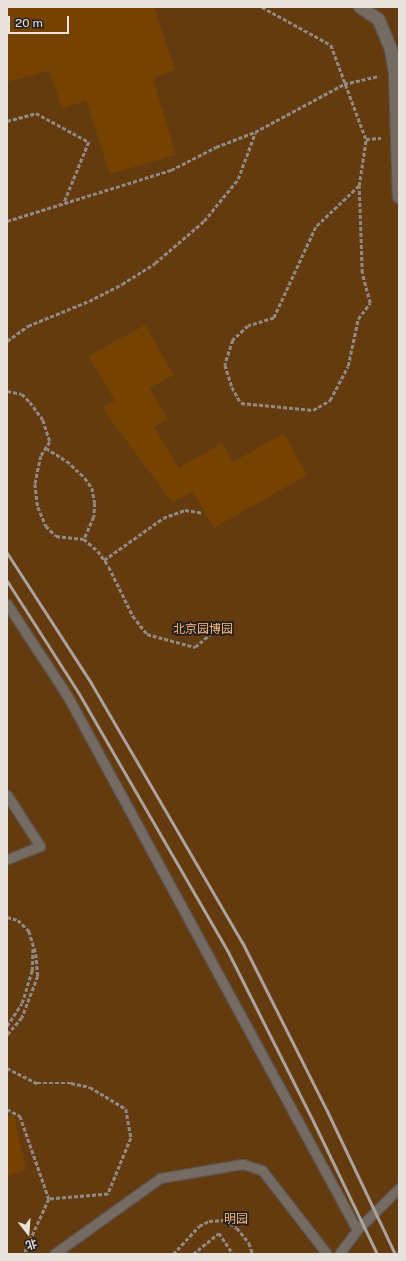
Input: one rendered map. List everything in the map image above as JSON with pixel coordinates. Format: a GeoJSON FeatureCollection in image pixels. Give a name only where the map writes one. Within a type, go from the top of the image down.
{"type":"FeatureCollection","features":[{"type":"Feature","properties":{"kind":"street"},"geometry":{"type":"LineString","coordinates":[[360,7],[379,20],[391,50],[395,73],[399,197]]}},
{"type":"Feature","properties":{"kind":"lane"},"geometry":{"type":"LineString","coordinates":[[7,604],[68,697],[357,1230]]}},
{"type":"Feature","properties":{"kind":"lane"},"geometry":{"type":"LineString","coordinates":[[7,795],[40,846],[7,859]]}},
{"type":"Feature","properties":{"kind":"lane"},"geometry":{"type":"LineString","coordinates":[[54,1254],[160,1178],[243,1164],[262,1170],[327,1254]]}},
{"type":"Feature","properties":{"kind":"lane"},"geometry":{"type":"LineString","coordinates":[[339,1254],[357,1230],[399,1188]]}},
{"type":"Feature","properties":{"kind":"path"},"geometry":{"type":"LineString","coordinates":[[262,7],[332,46],[344,84],[366,139],[359,186],[362,273],[370,303],[358,319],[348,366],[330,400],[313,410],[241,403],[232,387],[225,365],[233,340],[248,326],[274,318],[316,227],[359,186]]}},
{"type":"Feature","properties":{"kind":"path"},"geometry":{"type":"LineString","coordinates":[[7,221],[171,170],[216,147],[255,132],[344,84],[395,73]]}},
{"type":"Feature","properties":{"kind":"path"},"geometry":{"type":"LineString","coordinates":[[7,121],[36,113],[89,142],[64,203]]}},
{"type":"Feature","properties":{"kind":"path"},"geometry":{"type":"LineString","coordinates":[[7,341],[28,326],[89,301],[122,284],[155,263],[204,221],[238,179],[255,132]]}},
{"type":"Feature","properties":{"kind":"path"},"geometry":{"type":"LineString","coordinates":[[366,139],[397,137]]}},
{"type":"Feature","properties":{"kind":"path"},"geometry":{"type":"LineString","coordinates":[[7,391],[22,394],[30,402],[42,420],[50,442],[41,456],[34,484],[38,506],[46,526],[56,536],[84,539],[104,560],[133,616],[147,634],[195,647],[226,621]]}},
{"type":"Feature","properties":{"kind":"path"},"geometry":{"type":"LineString","coordinates":[[46,448],[67,461],[85,478],[92,488],[95,504],[94,517],[84,539]]}},
{"type":"Feature","properties":{"kind":"path"},"geometry":{"type":"LineString","coordinates":[[104,560],[163,518],[185,510],[202,513]]}},
{"type":"Feature","properties":{"kind":"path"},"geometry":{"type":"LineString","coordinates":[[7,917],[18,920],[29,932],[38,976],[22,1018],[7,1035]]}},
{"type":"Feature","properties":{"kind":"path"},"geometry":{"type":"LineString","coordinates":[[7,1026],[22,1002],[32,971],[33,946]]}},
{"type":"Feature","properties":{"kind":"path"},"geometry":{"type":"LineString","coordinates":[[7,1068],[38,1083],[71,1083],[90,1087],[126,1109],[131,1138],[108,1194],[49,1199]]}},
{"type":"Feature","properties":{"kind":"path"},"geometry":{"type":"LineString","coordinates":[[7,1109],[20,1116],[49,1199],[24,1254]]}},
{"type":"Feature","properties":{"kind":"path"},"geometry":{"type":"LineString","coordinates":[[173,1254],[199,1226],[209,1221],[225,1220],[237,1228],[249,1243],[252,1254]]}},
{"type":"Feature","properties":{"kind":"path"},"geometry":{"type":"LineString","coordinates":[[193,1254],[219,1233],[233,1254]]}},
{"type":"Feature","properties":{"kind":"green space","name":"北京园博园"},"geometry":{"type":"Polygon","coordinates":[[[7,7],[399,7],[399,1254],[7,1254],[7,7]]]}},
{"type":"Feature","properties":{"kind":"building"},"geometry":{"type":"Polygon","coordinates":[[[7,7],[154,7],[175,70],[153,78],[176,155],[110,174],[86,101],[62,109],[49,71],[7,82],[7,7]]]}},
{"type":"Feature","properties":{"kind":"building"},"geometry":{"type":"Polygon","coordinates":[[[145,325],[174,375],[149,388],[168,419],[154,427],[179,468],[222,443],[233,462],[284,433],[307,475],[214,528],[193,492],[172,502],[102,408],[115,401],[88,356],[145,325]]]}},
{"type":"Feature","properties":{"kind":"building"},"geometry":{"type":"Polygon","coordinates":[[[14,1115],[26,1170],[7,1176],[7,1116],[14,1115]]]}},
{"type":"Feature","properties":{"kind":"railway"},"geometry":{"type":"LineString","coordinates":[[7,553],[91,683],[242,942],[327,1111],[395,1254]]}},
{"type":"Feature","properties":{"kind":"railway"},"geometry":{"type":"LineString","coordinates":[[7,581],[78,692],[227,950],[313,1121],[377,1254]]}},
{"type":"Feature","properties":{"kind":"park label","name":"明园"},"geometry":{"type":"Point","coordinates":[236,1220]}}]}
